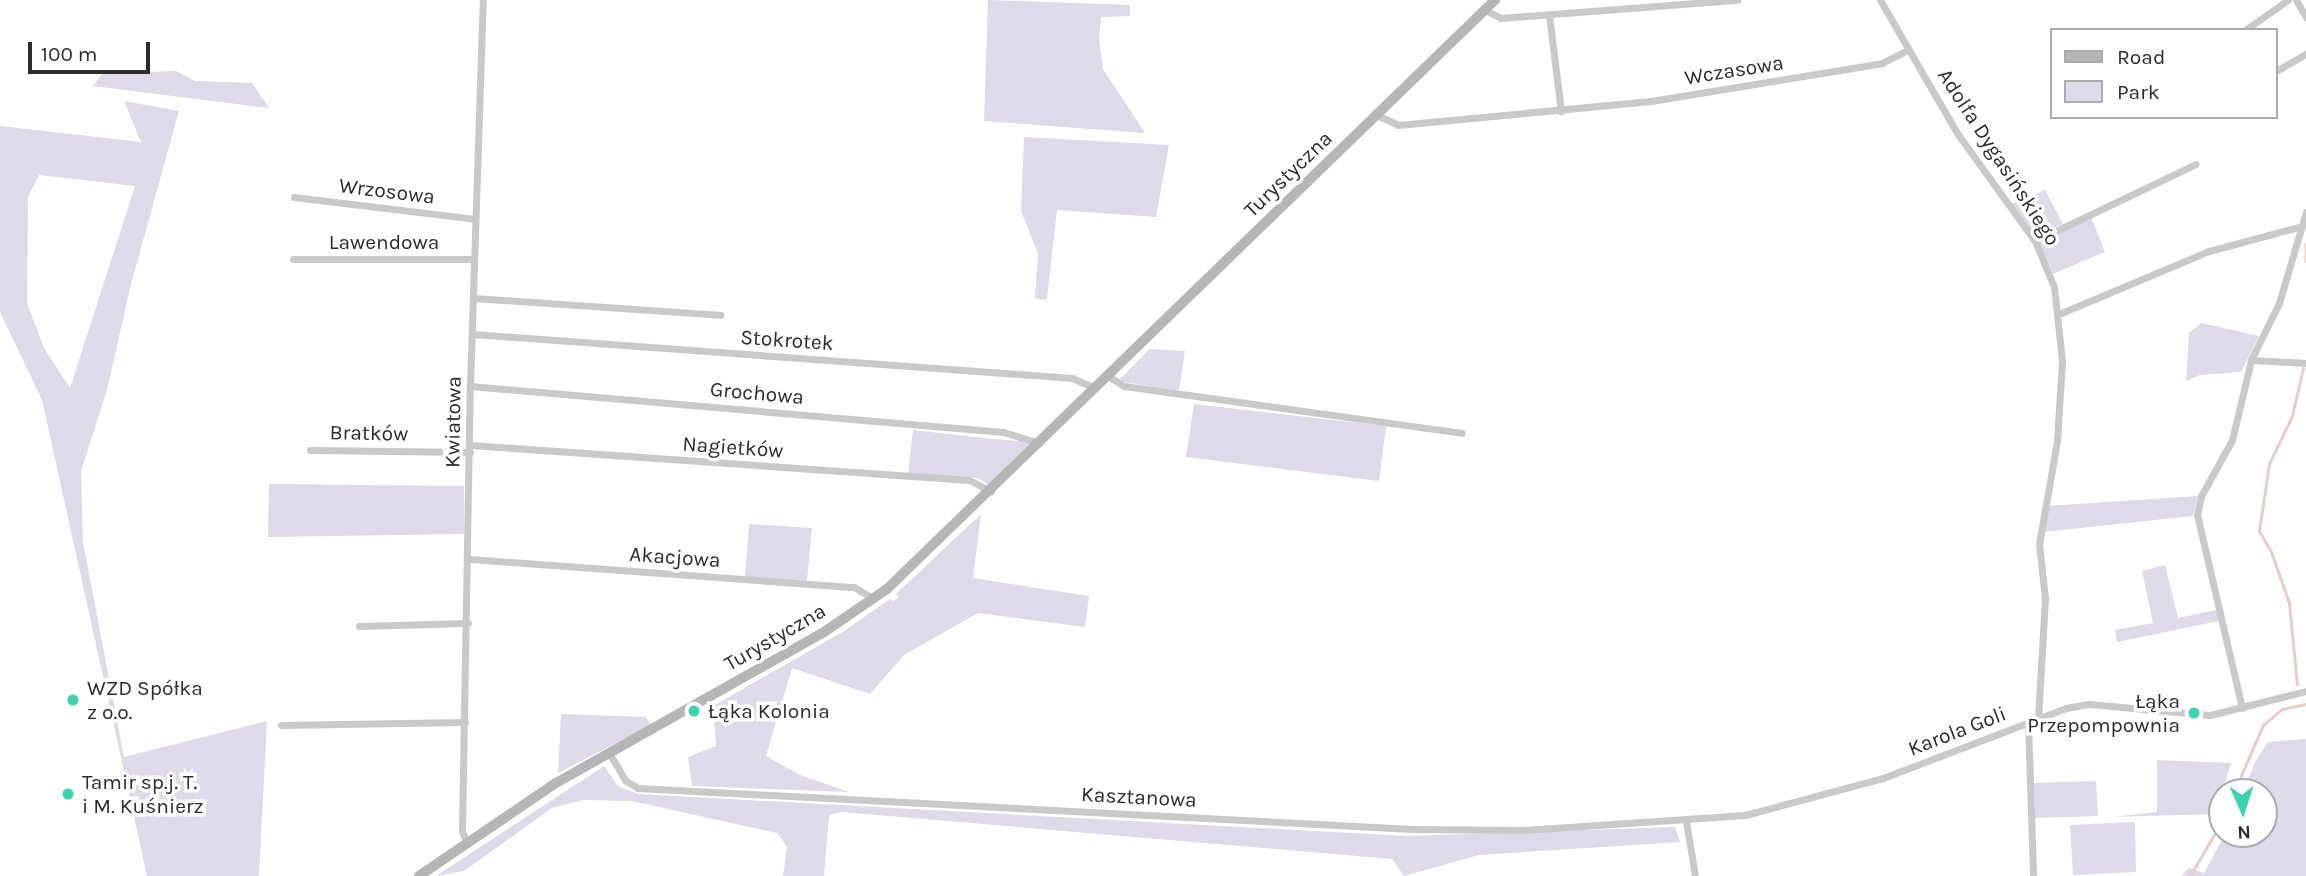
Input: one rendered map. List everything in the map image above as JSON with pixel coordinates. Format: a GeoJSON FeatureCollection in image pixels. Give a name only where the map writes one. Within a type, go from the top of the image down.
{"type":"FeatureCollection","features":[{"type":"Feature","properties":{"kind":"main road","name":"Turystyczna"},"geometry":{"type":"LineString","coordinates":[[419,876],[609,753],[874,599],[991,491],[1495,0]]}},
{"type":"Feature","properties":{"kind":"street","name":"Kwiatowa"},"geometry":{"type":"LineString","coordinates":[[467,843],[462,831],[470,559],[470,386],[483,0]]}},
{"type":"Feature","properties":{"kind":"street"},"geometry":{"type":"LineString","coordinates":[[1485,10],[1497,18],[1737,0]]}},
{"type":"Feature","properties":{"kind":"street","name":"Adolfa Dygasińskiego"},"geometry":{"type":"LineString","coordinates":[[1880,0],[1957,133],[2035,241],[2054,287],[2059,314],[2057,441],[2039,544],[2045,598],[2038,719]]}},
{"type":"Feature","properties":{"kind":"street"},"geometry":{"type":"LineString","coordinates":[[2248,28],[2287,0]]}},
{"type":"Feature","properties":{"kind":"street"},"geometry":{"type":"LineString","coordinates":[[2296,0],[2306,16]]}},
{"type":"Feature","properties":{"kind":"street"},"geometry":{"type":"LineString","coordinates":[[1549,15],[1562,111]]}},
{"type":"Feature","properties":{"kind":"street","name":"Wczasowa"},"geometry":{"type":"LineString","coordinates":[[1377,115],[1398,125],[1562,111],[1882,64],[1909,49]]}},
{"type":"Feature","properties":{"kind":"street"},"geometry":{"type":"LineString","coordinates":[[2278,70],[2306,54]]}},
{"type":"Feature","properties":{"kind":"street"},"geometry":{"type":"LineString","coordinates":[[2035,241],[2196,164]]}},
{"type":"Feature","properties":{"kind":"street","name":"Wrzosowa"},"geometry":{"type":"LineString","coordinates":[[294,197],[475,219]]}},
{"type":"Feature","properties":{"kind":"street"},"geometry":{"type":"LineString","coordinates":[[2242,708],[2197,515],[2200,496],[2232,440],[2251,360],[2279,303],[2306,212]]}},
{"type":"Feature","properties":{"kind":"street"},"geometry":{"type":"LineString","coordinates":[[2059,314],[2209,251],[2302,226]]}},
{"type":"Feature","properties":{"kind":"street","name":"Lawendowa"},"geometry":{"type":"LineString","coordinates":[[293,260],[474,259]]}},
{"type":"Feature","properties":{"kind":"street"},"geometry":{"type":"LineString","coordinates":[[473,298],[720,315]]}},
{"type":"Feature","properties":{"kind":"street","name":"Stokrotek"},"geometry":{"type":"LineString","coordinates":[[472,334],[1072,378],[1096,388]]}},
{"type":"Feature","properties":{"kind":"street"},"geometry":{"type":"LineString","coordinates":[[2251,360],[2306,363]]}},
{"type":"Feature","properties":{"kind":"street"},"geometry":{"type":"LineString","coordinates":[[1108,376],[1124,386],[1462,433]]}},
{"type":"Feature","properties":{"kind":"street","name":"Grochowa"},"geometry":{"type":"LineString","coordinates":[[470,386],[1003,432],[1039,443]]}},
{"type":"Feature","properties":{"kind":"street","name":"Bratków"},"geometry":{"type":"LineString","coordinates":[[310,450],[470,448]]}},
{"type":"Feature","properties":{"kind":"street","name":"Nagietków"},"geometry":{"type":"LineString","coordinates":[[470,448],[969,480],[991,491]]}},
{"type":"Feature","properties":{"kind":"street","name":"Akacjowa"},"geometry":{"type":"LineString","coordinates":[[470,559],[854,587],[874,599]]}},
{"type":"Feature","properties":{"kind":"street"},"geometry":{"type":"LineString","coordinates":[[359,626],[468,623]]}},
{"type":"Feature","properties":{"kind":"street","name":"Karola Goli"},"geometry":{"type":"LineString","coordinates":[[1686,821],[1745,816],[1883,778],[2038,719],[2089,704],[2189,716],[2242,708],[2306,691]]}},
{"type":"Feature","properties":{"kind":"street"},"geometry":{"type":"LineString","coordinates":[[281,725],[465,722]]}},
{"type":"Feature","properties":{"kind":"street"},"geometry":{"type":"LineString","coordinates":[[2028,723],[2033,876]]}},
{"type":"Feature","properties":{"kind":"street","name":"Kasztanowa"},"geometry":{"type":"LineString","coordinates":[[609,753],[626,781],[638,788],[1412,829],[1524,830],[1686,821]]}},
{"type":"Feature","properties":{"kind":"street"},"geometry":{"type":"LineString","coordinates":[[1686,821],[1695,876]]}},
{"type":"Feature","properties":{"kind":"green space"},"geometry":{"type":"Polygon","coordinates":[[[988,0],[1130,5],[1130,16],[1101,17],[1099,40],[1103,69],[1145,133],[984,121],[988,0]]]}},
{"type":"Feature","properties":{"kind":"green space"},"geometry":{"type":"Polygon","coordinates":[[[176,71],[195,81],[252,83],[269,108],[93,86],[102,74],[176,71]]]}},
{"type":"Feature","properties":{"kind":"green space"},"geometry":{"type":"Polygon","coordinates":[[[124,101],[179,111],[131,284],[107,390],[81,471],[83,542],[124,757],[267,721],[259,876],[147,876],[42,400],[0,312],[0,126],[141,142],[124,101]],[[39,175],[28,197],[27,303],[44,348],[70,388],[135,186],[39,175]]]}},
{"type":"Feature","properties":{"kind":"green space"},"geometry":{"type":"Polygon","coordinates":[[[1024,137],[1169,145],[1156,217],[1057,210],[1047,299],[1041,300],[1035,298],[1038,254],[1021,211],[1024,137]]]}},
{"type":"Feature","properties":{"kind":"green space"},"geometry":{"type":"Polygon","coordinates":[[[2045,190],[2063,224],[2034,236],[2012,204],[2045,190]]]}},
{"type":"Feature","properties":{"kind":"green space"},"geometry":{"type":"Polygon","coordinates":[[[2091,217],[2105,252],[2053,274],[2039,243],[2091,217]]]}},
{"type":"Feature","properties":{"kind":"green space"},"geometry":{"type":"Polygon","coordinates":[[[2201,323],[2259,336],[2241,372],[2200,375],[2186,381],[2189,333],[2201,323]]]}},
{"type":"Feature","properties":{"kind":"green space"},"geometry":{"type":"Polygon","coordinates":[[[1150,349],[1185,351],[1179,391],[1118,381],[1150,349]]]}},
{"type":"Feature","properties":{"kind":"green space"},"geometry":{"type":"Polygon","coordinates":[[[1194,404],[1386,426],[1379,481],[1186,457],[1194,404]]]}},
{"type":"Feature","properties":{"kind":"green space"},"geometry":{"type":"Polygon","coordinates":[[[913,430],[1031,442],[988,485],[978,478],[908,474],[913,430]]]}},
{"type":"Feature","properties":{"kind":"green space"},"geometry":{"type":"Polygon","coordinates":[[[269,484],[464,486],[464,534],[268,537],[269,484]]]}},
{"type":"Feature","properties":{"kind":"green space"},"geometry":{"type":"Polygon","coordinates":[[[2198,496],[2193,516],[2043,532],[2047,506],[2198,496]]]}},
{"type":"Feature","properties":{"kind":"green space"},"geometry":{"type":"Polygon","coordinates":[[[981,514],[973,578],[1089,596],[1085,627],[978,613],[904,655],[870,694],[792,668],[766,756],[800,775],[849,792],[692,786],[688,757],[716,746],[713,706],[844,631],[890,599],[893,601],[899,597],[896,594],[981,514]]]}},
{"type":"Feature","properties":{"kind":"green space"},"geometry":{"type":"Polygon","coordinates":[[[749,524],[812,528],[807,581],[745,577],[749,524]]]}},
{"type":"Feature","properties":{"kind":"green space"},"geometry":{"type":"Polygon","coordinates":[[[2165,565],[2178,618],[2216,610],[2219,621],[2117,642],[2115,630],[2153,623],[2142,571],[2165,565]]]}},
{"type":"Feature","properties":{"kind":"green space"},"geometry":{"type":"Polygon","coordinates":[[[561,714],[646,717],[651,725],[558,773],[561,714]]]}},
{"type":"Feature","properties":{"kind":"green space"},"geometry":{"type":"Polygon","coordinates":[[[2306,739],[2306,876],[2181,876],[2189,868],[2204,873],[2217,848],[2278,848],[2278,778],[2249,778],[2268,742],[2306,739]]]}},
{"type":"Feature","properties":{"kind":"green space"},"geometry":{"type":"Polygon","coordinates":[[[2157,760],[2231,763],[2227,778],[2208,778],[2208,814],[2111,817],[2157,812],[2157,760]]]}},
{"type":"Feature","properties":{"kind":"green space"},"geometry":{"type":"Polygon","coordinates":[[[604,766],[618,786],[638,794],[1406,836],[1675,827],[1680,842],[1479,855],[1404,876],[1392,859],[841,812],[829,815],[824,876],[783,876],[787,847],[777,833],[632,801],[583,800],[552,808],[464,871],[436,876],[604,766]]]}},
{"type":"Feature","properties":{"kind":"green space"},"geometry":{"type":"Polygon","coordinates":[[[2096,781],[2098,816],[2035,818],[2034,783],[2096,781]]]}},
{"type":"Feature","properties":{"kind":"green space"},"geometry":{"type":"Polygon","coordinates":[[[2135,822],[2136,872],[2073,875],[2070,825],[2135,822]]]}},
{"type":"Feature","properties":{"kind":"waterway"},"geometry":{"type":"LineString","coordinates":[[2306,244],[2306,261]]}},
{"type":"Feature","properties":{"kind":"waterway"},"geometry":{"type":"LineString","coordinates":[[2297,685],[2289,603],[2271,552],[2259,531],[2269,464],[2292,416],[2303,368]]}},
{"type":"Feature","properties":{"kind":"waterway"},"geometry":{"type":"LineString","coordinates":[[2240,778],[2263,725],[2282,709],[2306,704]]}},
{"type":"Feature","properties":{"kind":"waterway"},"geometry":{"type":"LineString","coordinates":[[2190,876],[2208,845]]}},
{"type":"Feature","properties":{"kind":"place","name":"WZD Spółka z o.o."},"geometry":{"type":"Point","coordinates":[73,700]}},
{"type":"Feature","properties":{"kind":"place","name":"Łąka Kolonia"},"geometry":{"type":"Point","coordinates":[694,711]}},
{"type":"Feature","properties":{"kind":"place","name":"Łąka Przepompownia"},"geometry":{"type":"Point","coordinates":[2194,713]}},
{"type":"Feature","properties":{"kind":"place","name":"Tamir sp.j. T. i M. Kuśnierz"},"geometry":{"type":"Point","coordinates":[68,794]}}]}
